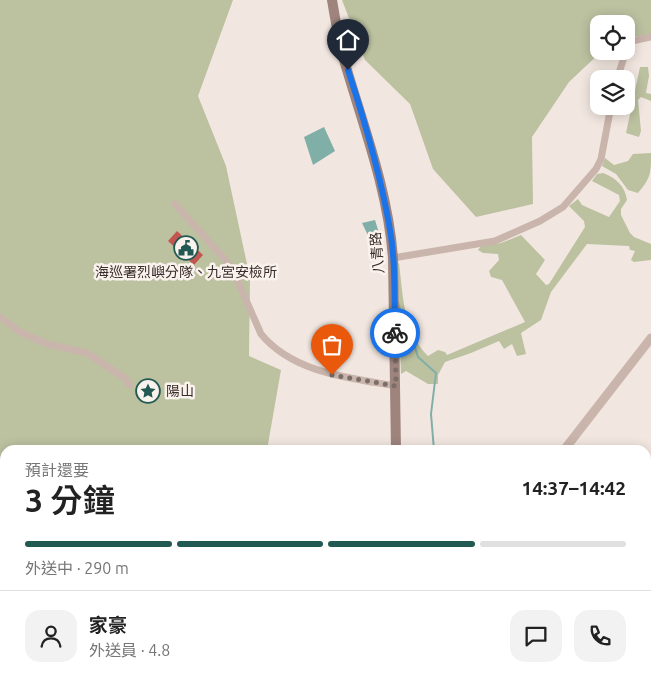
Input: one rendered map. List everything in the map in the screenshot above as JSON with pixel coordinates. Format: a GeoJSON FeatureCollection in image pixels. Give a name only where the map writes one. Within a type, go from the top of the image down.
{"type":"FeatureCollection","features":[{"type":"Feature","properties":{"kind":"main road","name":"八青路"},"geometry":{"type":"LineString","coordinates":[[332,0],[342,52],[366,127],[390,229],[393,258],[396,445]]}},
{"type":"Feature","properties":{"kind":"street"},"geometry":{"type":"LineString","coordinates":[[635,40],[651,37]]}},
{"type":"Feature","properties":{"kind":"street"},"geometry":{"type":"LineString","coordinates":[[393,258],[495,241],[540,221],[562,207],[599,164],[609,115]]}},
{"type":"Feature","properties":{"kind":"street"},"geometry":{"type":"LineString","coordinates":[[176,204],[227,262],[261,334],[266,340],[302,364],[332,375],[396,386]]}},
{"type":"Feature","properties":{"kind":"street"},"geometry":{"type":"LineString","coordinates":[[0,318],[20,332],[47,344],[87,353],[126,379],[129,385]]}},
{"type":"Feature","properties":{"kind":"street"},"geometry":{"type":"LineString","coordinates":[[568,445],[651,338]]}},
{"type":"Feature","properties":{"kind":"green space"},"geometry":{"type":"Polygon","coordinates":[[[0,0],[233,0],[198,96],[226,166],[250,278],[249,356],[281,370],[268,445],[0,445],[0,0]]]}},
{"type":"Feature","properties":{"kind":"green space"},"geometry":{"type":"Polygon","coordinates":[[[342,0],[651,0],[651,35],[635,36],[635,15],[590,15],[590,60],[592,60],[569,82],[532,137],[533,204],[476,217],[433,169],[410,104],[365,60],[342,0]]]}},
{"type":"Feature","properties":{"kind":"green space"},"geometry":{"type":"Polygon","coordinates":[[[640,67],[648,67],[649,76],[646,93],[651,94],[651,101],[641,97],[638,100],[641,131],[639,137],[626,133],[630,115],[635,115],[635,91],[640,67]]]}},
{"type":"Feature","properties":{"kind":"green space"},"geometry":{"type":"Polygon","coordinates":[[[651,153],[649,175],[646,183],[638,193],[628,190],[616,174],[602,166],[605,158],[614,165],[628,161],[633,154],[651,153]]]}},
{"type":"Feature","properties":{"kind":"green space"},"geometry":{"type":"Polygon","coordinates":[[[603,173],[612,177],[622,187],[627,200],[621,209],[621,215],[634,237],[651,244],[651,260],[634,262],[631,260],[635,251],[630,250],[629,246],[587,244],[551,292],[541,320],[521,333],[526,354],[517,356],[512,344],[504,349],[499,341],[445,362],[438,375],[438,384],[428,384],[406,371],[401,374],[397,264],[399,263],[403,300],[409,324],[413,335],[428,356],[438,350],[445,352],[447,355],[525,322],[502,280],[491,277],[489,271],[499,260],[498,254],[483,253],[478,250],[481,246],[501,243],[521,235],[545,260],[536,274],[546,285],[549,284],[585,227],[584,221],[569,206],[578,199],[582,205],[609,217],[620,201],[619,195],[592,181],[597,174],[603,173]]]}},
{"type":"Feature","properties":{"kind":"water"},"geometry":{"type":"Polygon","coordinates":[[[324,127],[335,151],[313,165],[304,137],[324,127]]]}},
{"type":"Feature","properties":{"kind":"water"},"geometry":{"type":"Polygon","coordinates":[[[375,220],[382,243],[373,246],[362,223],[375,220]]]}},
{"type":"Feature","properties":{"kind":"building","name":"海巡署烈嶼分隊、九宮安檢所"},"geometry":{"type":"Polygon","coordinates":[[[177,231],[203,255],[194,265],[168,241],[177,231]]]}},
{"type":"Feature","properties":{"kind":"waterway"},"geometry":{"type":"LineString","coordinates":[[398,302],[401,315],[412,338],[418,357],[436,373],[431,414],[434,445]]}},
{"type":"Feature","properties":{"kind":"way so far"},"geometry":{"type":"LineString","coordinates":[[332,375],[396,386],[395,333]]}},
{"type":"Feature","properties":{"kind":"place","name":"海巡署烈嶼分隊、九宮安檢所"},"geometry":{"type":"Point","coordinates":[186,248]}},
{"type":"Feature","properties":{"kind":"place","name":"陽山"},"geometry":{"type":"Point","coordinates":[148,391]}},
{"type":"Feature","properties":{"kind":"route"},"geometry":{"type":"LineString","coordinates":[[348,70],[366,127],[390,229],[393,258],[395,333]]}}]}
